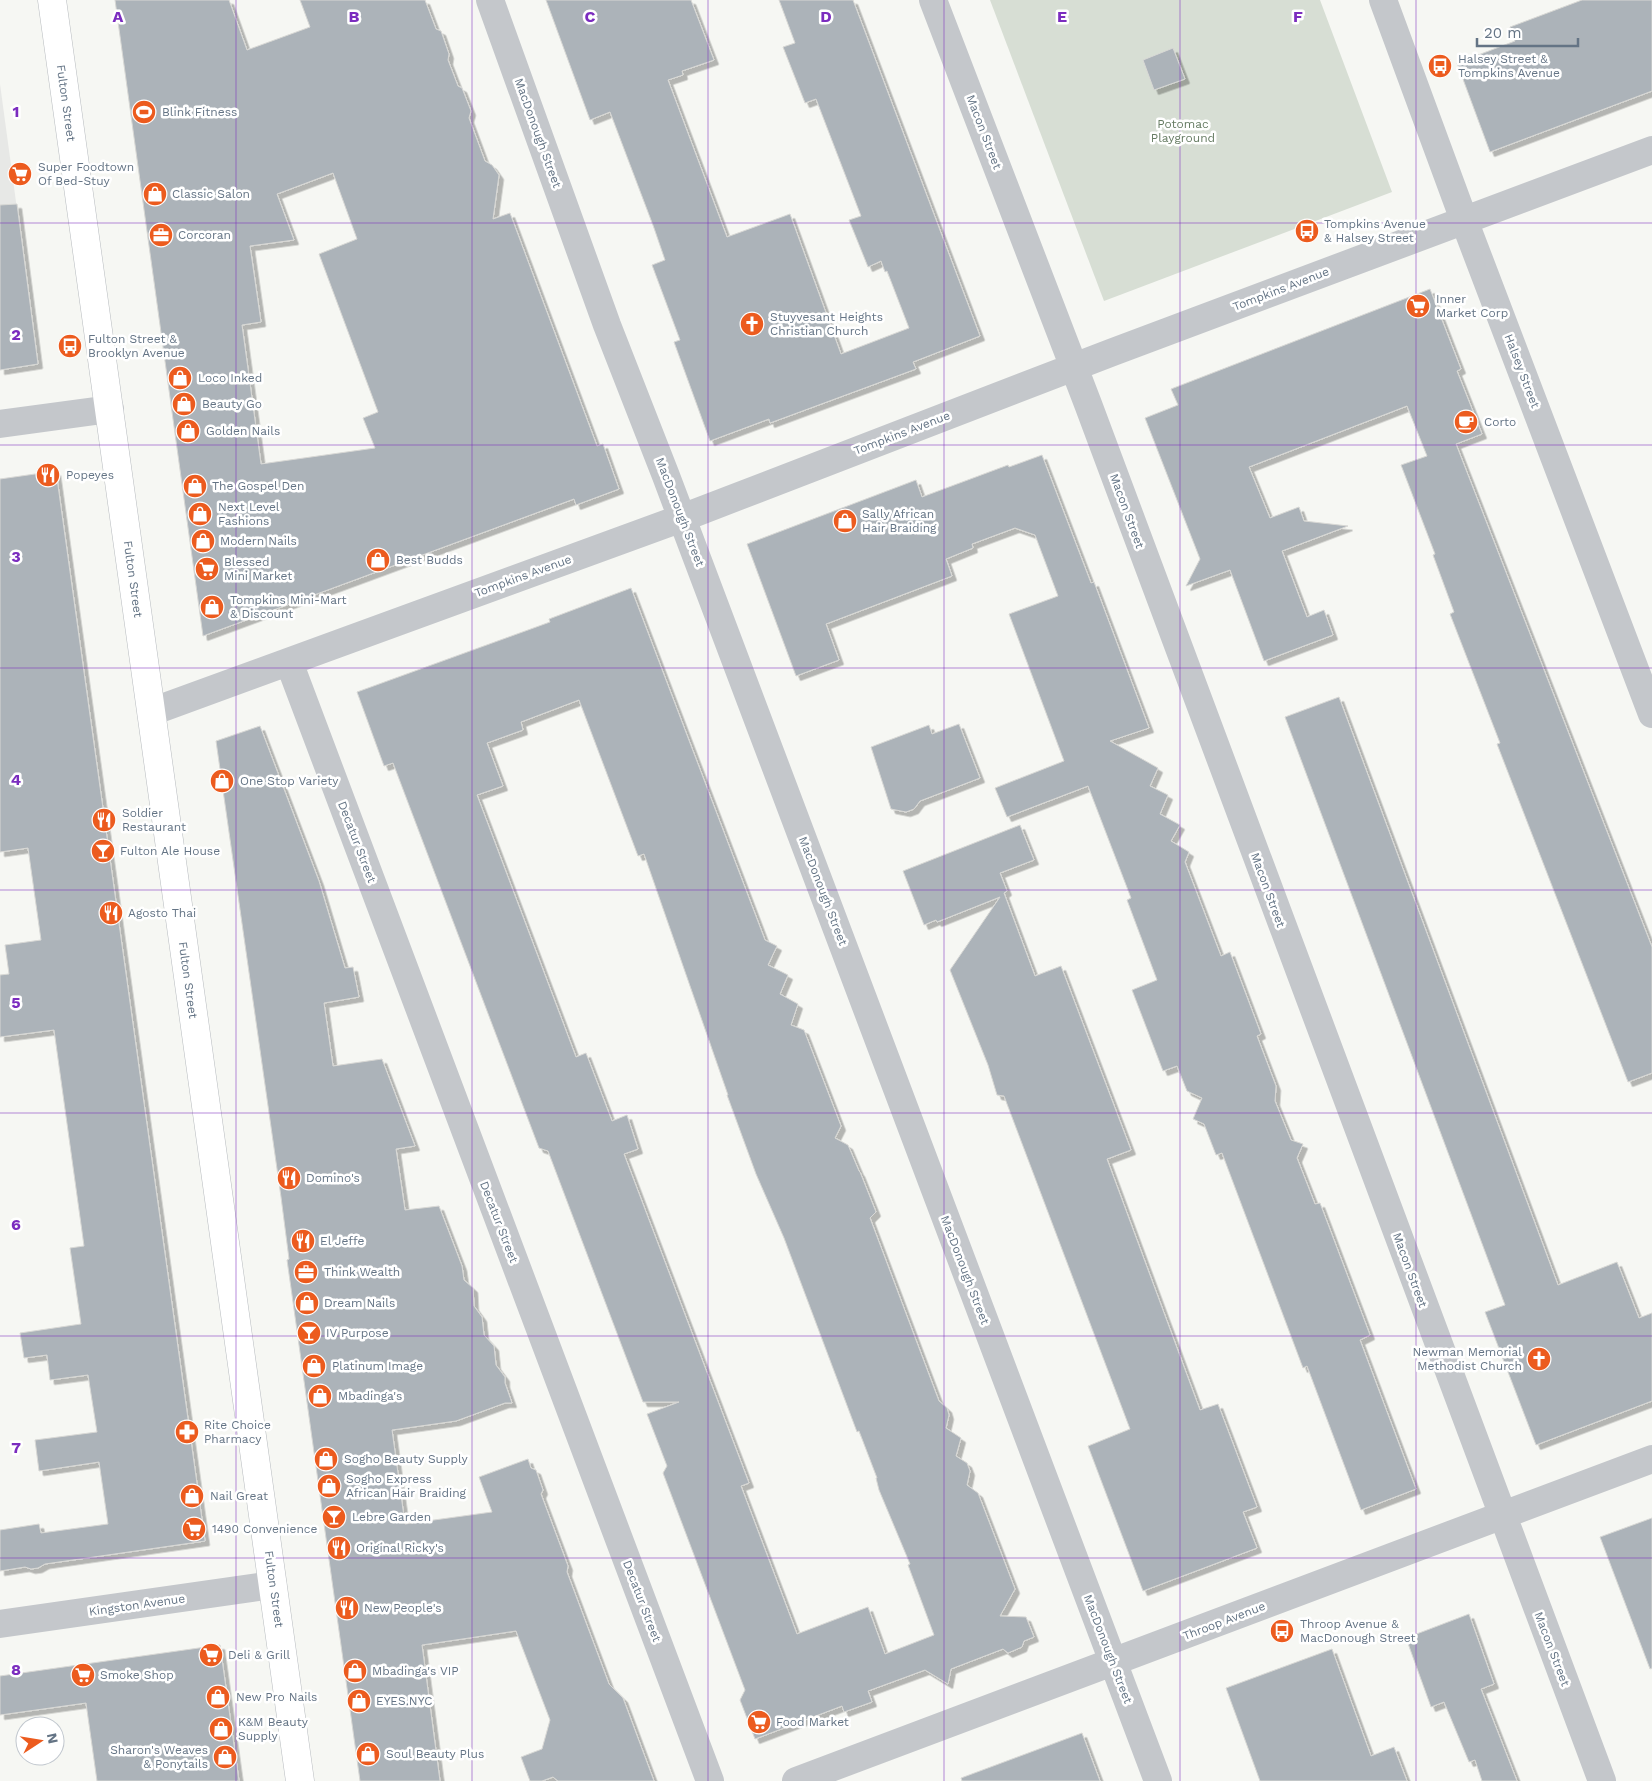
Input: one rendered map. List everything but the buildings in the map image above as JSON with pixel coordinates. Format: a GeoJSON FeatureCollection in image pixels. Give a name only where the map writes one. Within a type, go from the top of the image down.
{"type":"FeatureCollection","features":[{"type":"Feature","properties":{"kind":"main road","name":"Fulton Street"},"geometry":{"type":"LineString","coordinates":[[52,0],[300,1781]]}},
{"type":"Feature","properties":{"kind":"street","name":"MacDonough Street"},"geometry":{"type":"LineString","coordinates":[[490,0],[607,325],[682,518],[1158,1781]]}},
{"type":"Feature","properties":{"kind":"street","name":"Macon Street"},"geometry":{"type":"LineString","coordinates":[[933,0],[1073,367],[1602,1781]]}},
{"type":"Feature","properties":{"kind":"street","name":"Halsey Street"},"geometry":{"type":"LineString","coordinates":[[1384,0],[1464,220],[1652,714]]}},
{"type":"Feature","properties":{"kind":"street","name":"Tompkins Avenue"},"geometry":{"type":"LineString","coordinates":[[151,712],[682,518],[1073,367],[1652,150]]}},
{"type":"Feature","properties":{"kind":"street"},"geometry":{"type":"LineString","coordinates":[[0,424],[110,409]]}},
{"type":"Feature","properties":{"kind":"street","name":"Decatur Street"},"geometry":{"type":"LineString","coordinates":[[289,662],[710,1781]]}},
{"type":"Feature","properties":{"kind":"street","name":"Throop Avenue"},"geometry":{"type":"LineString","coordinates":[[796,1781],[1652,1460]]}},
{"type":"Feature","properties":{"kind":"street","name":"Kingston Avenue"},"geometry":{"type":"LineString","coordinates":[[0,1624],[273,1585]]}},
{"type":"Feature","properties":{"kind":"shaded area"},"geometry":{"type":"Polygon","coordinates":[[[0,84],[38,364],[0,370],[0,84]]]}},
{"type":"Feature","properties":{"kind":"green space","name":"Potomac Playground"},"geometry":{"type":"Polygon","coordinates":[[[990,0],[1320,0],[1392,192],[1104,301],[990,0]]]}},
{"type":"Feature","properties":{"kind":"place","name":"Halsey Street & Tompkins Avenue"},"geometry":{"type":"Point","coordinates":[1440,66]}},
{"type":"Feature","properties":{"kind":"place","name":"Blink Fitness"},"geometry":{"type":"Point","coordinates":[144,112]}},
{"type":"Feature","properties":{"kind":"place","name":"Super Foodtown Of Bed-Stuy"},"geometry":{"type":"Point","coordinates":[20,174]}},
{"type":"Feature","properties":{"kind":"place","name":"Classic Salon"},"geometry":{"type":"Point","coordinates":[155,194]}},
{"type":"Feature","properties":{"kind":"place","name":"Tompkins Avenue & Halsey Street"},"geometry":{"type":"Point","coordinates":[1307,231]}},
{"type":"Feature","properties":{"kind":"place","name":"Corcoran"},"geometry":{"type":"Point","coordinates":[161,235]}},
{"type":"Feature","properties":{"kind":"place","name":"Inner Market Corp"},"geometry":{"type":"Point","coordinates":[1418,306]}},
{"type":"Feature","properties":{"kind":"place","name":"Stuyvesant Heights Christian Church"},"geometry":{"type":"Point","coordinates":[752,324]}},
{"type":"Feature","properties":{"kind":"place","name":"Fulton Street & Brooklyn Avenue"},"geometry":{"type":"Point","coordinates":[70,346]}},
{"type":"Feature","properties":{"kind":"place","name":"Loco Inked"},"geometry":{"type":"Point","coordinates":[180,378]}},
{"type":"Feature","properties":{"kind":"place","name":"Beauty Go"},"geometry":{"type":"Point","coordinates":[184,404]}},
{"type":"Feature","properties":{"kind":"place","name":"Corto"},"geometry":{"type":"Point","coordinates":[1466,422]}},
{"type":"Feature","properties":{"kind":"place","name":"Golden Nails"},"geometry":{"type":"Point","coordinates":[188,431]}},
{"type":"Feature","properties":{"kind":"place","name":"Popeyes"},"geometry":{"type":"Point","coordinates":[48,475]}},
{"type":"Feature","properties":{"kind":"place","name":"The Gospel Den"},"geometry":{"type":"Point","coordinates":[195,486]}},
{"type":"Feature","properties":{"kind":"place","name":"Next Level Fashions"},"geometry":{"type":"Point","coordinates":[200,514]}},
{"type":"Feature","properties":{"kind":"place","name":"Sally African Hair Braiding"},"geometry":{"type":"Point","coordinates":[845,521]}},
{"type":"Feature","properties":{"kind":"place","name":"Modern Nails"},"geometry":{"type":"Point","coordinates":[203,541]}},
{"type":"Feature","properties":{"kind":"place","name":"Best Budds"},"geometry":{"type":"Point","coordinates":[378,560]}},
{"type":"Feature","properties":{"kind":"place","name":"Blessed Mini Market"},"geometry":{"type":"Point","coordinates":[207,569]}},
{"type":"Feature","properties":{"kind":"place","name":"Tompkins Mini-Mart & Discount"},"geometry":{"type":"Point","coordinates":[212,607]}},
{"type":"Feature","properties":{"kind":"place","name":"One Stop Variety"},"geometry":{"type":"Point","coordinates":[222,781]}},
{"type":"Feature","properties":{"kind":"place","name":"Soldier Restaurant"},"geometry":{"type":"Point","coordinates":[104,820]}},
{"type":"Feature","properties":{"kind":"place","name":"Fulton Ale House"},"geometry":{"type":"Point","coordinates":[103,851]}},
{"type":"Feature","properties":{"kind":"place","name":"Agosto Thai"},"geometry":{"type":"Point","coordinates":[111,913]}},
{"type":"Feature","properties":{"kind":"place","name":"Domino's"},"geometry":{"type":"Point","coordinates":[289,1178]}},
{"type":"Feature","properties":{"kind":"place","name":"El Jeffe"},"geometry":{"type":"Point","coordinates":[303,1241]}},
{"type":"Feature","properties":{"kind":"place","name":"Think Wealth"},"geometry":{"type":"Point","coordinates":[306,1272]}},
{"type":"Feature","properties":{"kind":"place","name":"Dream Nails"},"geometry":{"type":"Point","coordinates":[307,1303]}},
{"type":"Feature","properties":{"kind":"place","name":"IV Purpose"},"geometry":{"type":"Point","coordinates":[309,1333]}},
{"type":"Feature","properties":{"kind":"place","name":"Newman Memorial Methodist Church"},"geometry":{"type":"Point","coordinates":[1539,1359]}},
{"type":"Feature","properties":{"kind":"place","name":"Platinum Image"},"geometry":{"type":"Point","coordinates":[314,1366]}},
{"type":"Feature","properties":{"kind":"place","name":"Mbadinga's"},"geometry":{"type":"Point","coordinates":[320,1396]}},
{"type":"Feature","properties":{"kind":"place","name":"Rite Choice Pharmacy"},"geometry":{"type":"Point","coordinates":[187,1432]}},
{"type":"Feature","properties":{"kind":"place","name":"Sogho Beauty Supply"},"geometry":{"type":"Point","coordinates":[326,1459]}},
{"type":"Feature","properties":{"kind":"place","name":"Sogho Express African Hair Braiding"},"geometry":{"type":"Point","coordinates":[329,1486]}},
{"type":"Feature","properties":{"kind":"place","name":"Nail Great"},"geometry":{"type":"Point","coordinates":[192,1496]}},
{"type":"Feature","properties":{"kind":"place","name":"Lebre Garden"},"geometry":{"type":"Point","coordinates":[334,1517]}},
{"type":"Feature","properties":{"kind":"place","name":"1490 Convenience"},"geometry":{"type":"Point","coordinates":[194,1529]}},
{"type":"Feature","properties":{"kind":"place","name":"Original Ricky's"},"geometry":{"type":"Point","coordinates":[339,1548]}},
{"type":"Feature","properties":{"kind":"place","name":"New People's"},"geometry":{"type":"Point","coordinates":[347,1608]}},
{"type":"Feature","properties":{"kind":"place","name":"Throop Avenue & MacDonough Street"},"geometry":{"type":"Point","coordinates":[1282,1631]}},
{"type":"Feature","properties":{"kind":"place","name":"Deli & Grill"},"geometry":{"type":"Point","coordinates":[211,1655]}},
{"type":"Feature","properties":{"kind":"place","name":"Mbadinga's VIP"},"geometry":{"type":"Point","coordinates":[355,1671]}},
{"type":"Feature","properties":{"kind":"place","name":"Smoke Shop"},"geometry":{"type":"Point","coordinates":[83,1675]}},
{"type":"Feature","properties":{"kind":"place","name":"New Pro Nails"},"geometry":{"type":"Point","coordinates":[218,1697]}},
{"type":"Feature","properties":{"kind":"place","name":"EYES.NYC"},"geometry":{"type":"Point","coordinates":[359,1701]}},
{"type":"Feature","properties":{"kind":"place","name":"Food Market"},"geometry":{"type":"Point","coordinates":[759,1722]}},
{"type":"Feature","properties":{"kind":"place","name":"K&M Beauty Supply"},"geometry":{"type":"Point","coordinates":[221,1729]}},
{"type":"Feature","properties":{"kind":"place","name":"Soul Beauty Plus"},"geometry":{"type":"Point","coordinates":[368,1754]}},
{"type":"Feature","properties":{"kind":"place","name":"Sharon's Weaves & Ponytails"},"geometry":{"type":"Point","coordinates":[225,1757]}}]}
